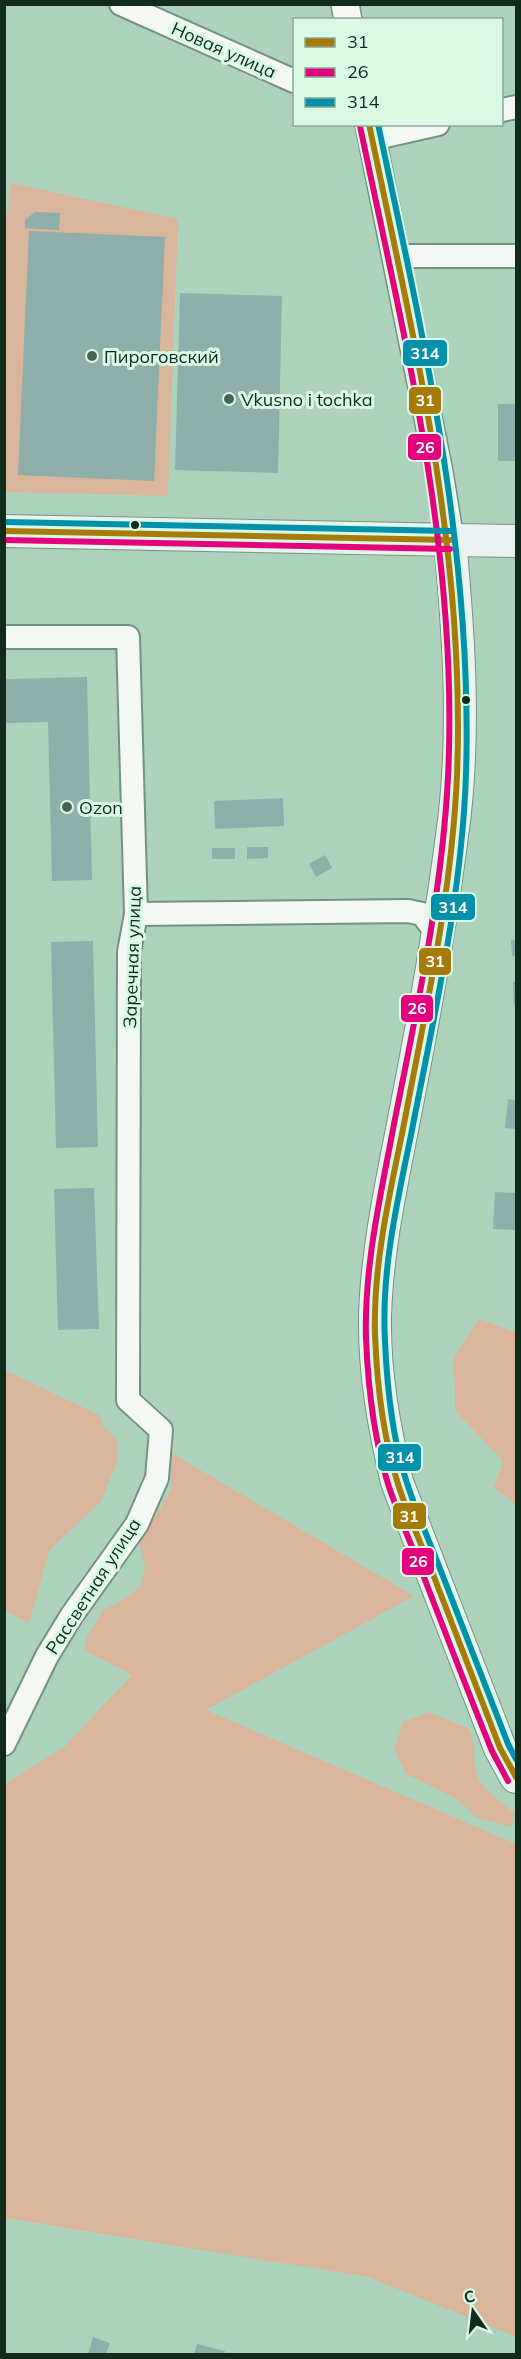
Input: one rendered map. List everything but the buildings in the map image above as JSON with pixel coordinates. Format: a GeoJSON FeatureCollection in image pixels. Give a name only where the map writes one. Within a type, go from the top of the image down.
{"type":"FeatureCollection","features":[{"type":"Feature","properties":{"kind":"main road"},"geometry":{"type":"LineString","coordinates":[[4,531],[516,541]]}},
{"type":"Feature","properties":{"kind":"main road"},"geometry":{"type":"LineString","coordinates":[[450,540],[460,719],[453,832],[382,1239],[377,1277],[376,1356],[386,1437],[398,1482],[500,1748],[516,1777]]}},
{"type":"Feature","properties":{"kind":"street","name":"Новая улица"},"geometry":{"type":"LineString","coordinates":[[121,4],[293,81]]}},
{"type":"Feature","properties":{"kind":"street"},"geometry":{"type":"LineString","coordinates":[[421,126],[371,132],[439,472],[450,540]]}},
{"type":"Feature","properties":{"kind":"street"},"geometry":{"type":"LineString","coordinates":[[396,256],[516,256]]}},
{"type":"Feature","properties":{"kind":"street","name":"Заречная улица"},"geometry":{"type":"LineString","coordinates":[[4,637],[129,638],[136,914],[129,952],[128,1400]]}},
{"type":"Feature","properties":{"kind":"street"},"geometry":{"type":"LineString","coordinates":[[408,910],[434,901],[444,892]]}},
{"type":"Feature","properties":{"kind":"street"},"geometry":{"type":"LineString","coordinates":[[136,914],[408,910],[422,914],[437,934]]}},
{"type":"Feature","properties":{"kind":"street","name":"Рассветная улица"},"geometry":{"type":"LineString","coordinates":[[4,1744],[46,1656],[72,1615],[137,1524],[158,1478],[161,1430],[128,1400]]}},
{"type":"Feature","properties":{"kind":"shaded area","name":"Пироговский"},"geometry":{"type":"Polygon","coordinates":[[[11,183],[178,219],[168,496],[5,492],[4,233],[11,183]]]}},
{"type":"Feature","properties":{"kind":"shaded area"},"geometry":{"type":"Polygon","coordinates":[[[479,1319],[516,1332],[516,1505],[494,1487],[503,1461],[455,1411],[454,1356],[479,1319]]]}},
{"type":"Feature","properties":{"kind":"shaded area"},"geometry":{"type":"Polygon","coordinates":[[[5,1370],[99,1415],[103,1426],[118,1440],[118,1459],[102,1500],[49,1551],[29,1623],[5,1611],[5,1370]]]}},
{"type":"Feature","properties":{"kind":"shaded area"},"geometry":{"type":"Polygon","coordinates":[[[170,1452],[414,1596],[206,1710],[516,1844],[516,2337],[368,2277],[5,2218],[5,1784],[64,1747],[132,1675],[84,1650],[86,1639],[103,1610],[121,1601],[141,1586],[145,1567],[139,1543],[171,1490],[170,1452]]]}},
{"type":"Feature","properties":{"kind":"shaded area"},"geometry":{"type":"Polygon","coordinates":[[[430,1712],[469,1729],[473,1740],[478,1777],[486,1789],[514,1813],[512,1827],[477,1818],[457,1799],[406,1774],[394,1749],[403,1722],[430,1712]]]}},
{"type":"Feature","properties":{"kind":"transit line","name":"26"},"geometry":{"type":"LineString","coordinates":[[360,126],[411,368],[425,449],[437,531],[445,612],[449,694],[448,777],[440,864],[420,995],[379,1203],[371,1257],[366,1311],[368,1375],[376,1432],[389,1487],[492,1751],[508,1781]]}},
{"type":"Feature","properties":{"kind":"transit line","name":"31"},"geometry":{"type":"LineString","coordinates":[[369,126],[419,367],[433,448],[445,529],[458,692],[457,775],[450,864],[444,909],[379,1257],[375,1309],[377,1372],[393,1466],[409,1516],[500,1748],[516,1777]]}},
{"type":"Feature","properties":{"kind":"transit line","name":"314"},"geometry":{"type":"LineString","coordinates":[[378,126],[428,366],[442,447],[462,609],[466,691],[466,774],[459,865],[437,1000],[391,1237],[384,1315],[387,1376],[397,1447],[417,1513],[508,1744],[516,1759]]}},
{"type":"Feature","properties":{"kind":"transit line","name":"314"},"geometry":{"type":"LineString","coordinates":[[4,522],[450,531]]}},
{"type":"Feature","properties":{"kind":"transit line","name":"31"},"geometry":{"type":"LineString","coordinates":[[4,531],[450,540]]}},
{"type":"Feature","properties":{"kind":"transit line","name":"26"},"geometry":{"type":"LineString","coordinates":[[4,540],[450,549]]}},
{"type":"Feature","properties":{"kind":"place","name":"Пироговский"},"geometry":{"type":"Point","coordinates":[92,356]}},
{"type":"Feature","properties":{"kind":"place","name":"Vkusno i tochka"},"geometry":{"type":"Point","coordinates":[229,399]}},
{"type":"Feature","properties":{"kind":"place","name":"Ozon"},"geometry":{"type":"Point","coordinates":[67,807]}}]}
